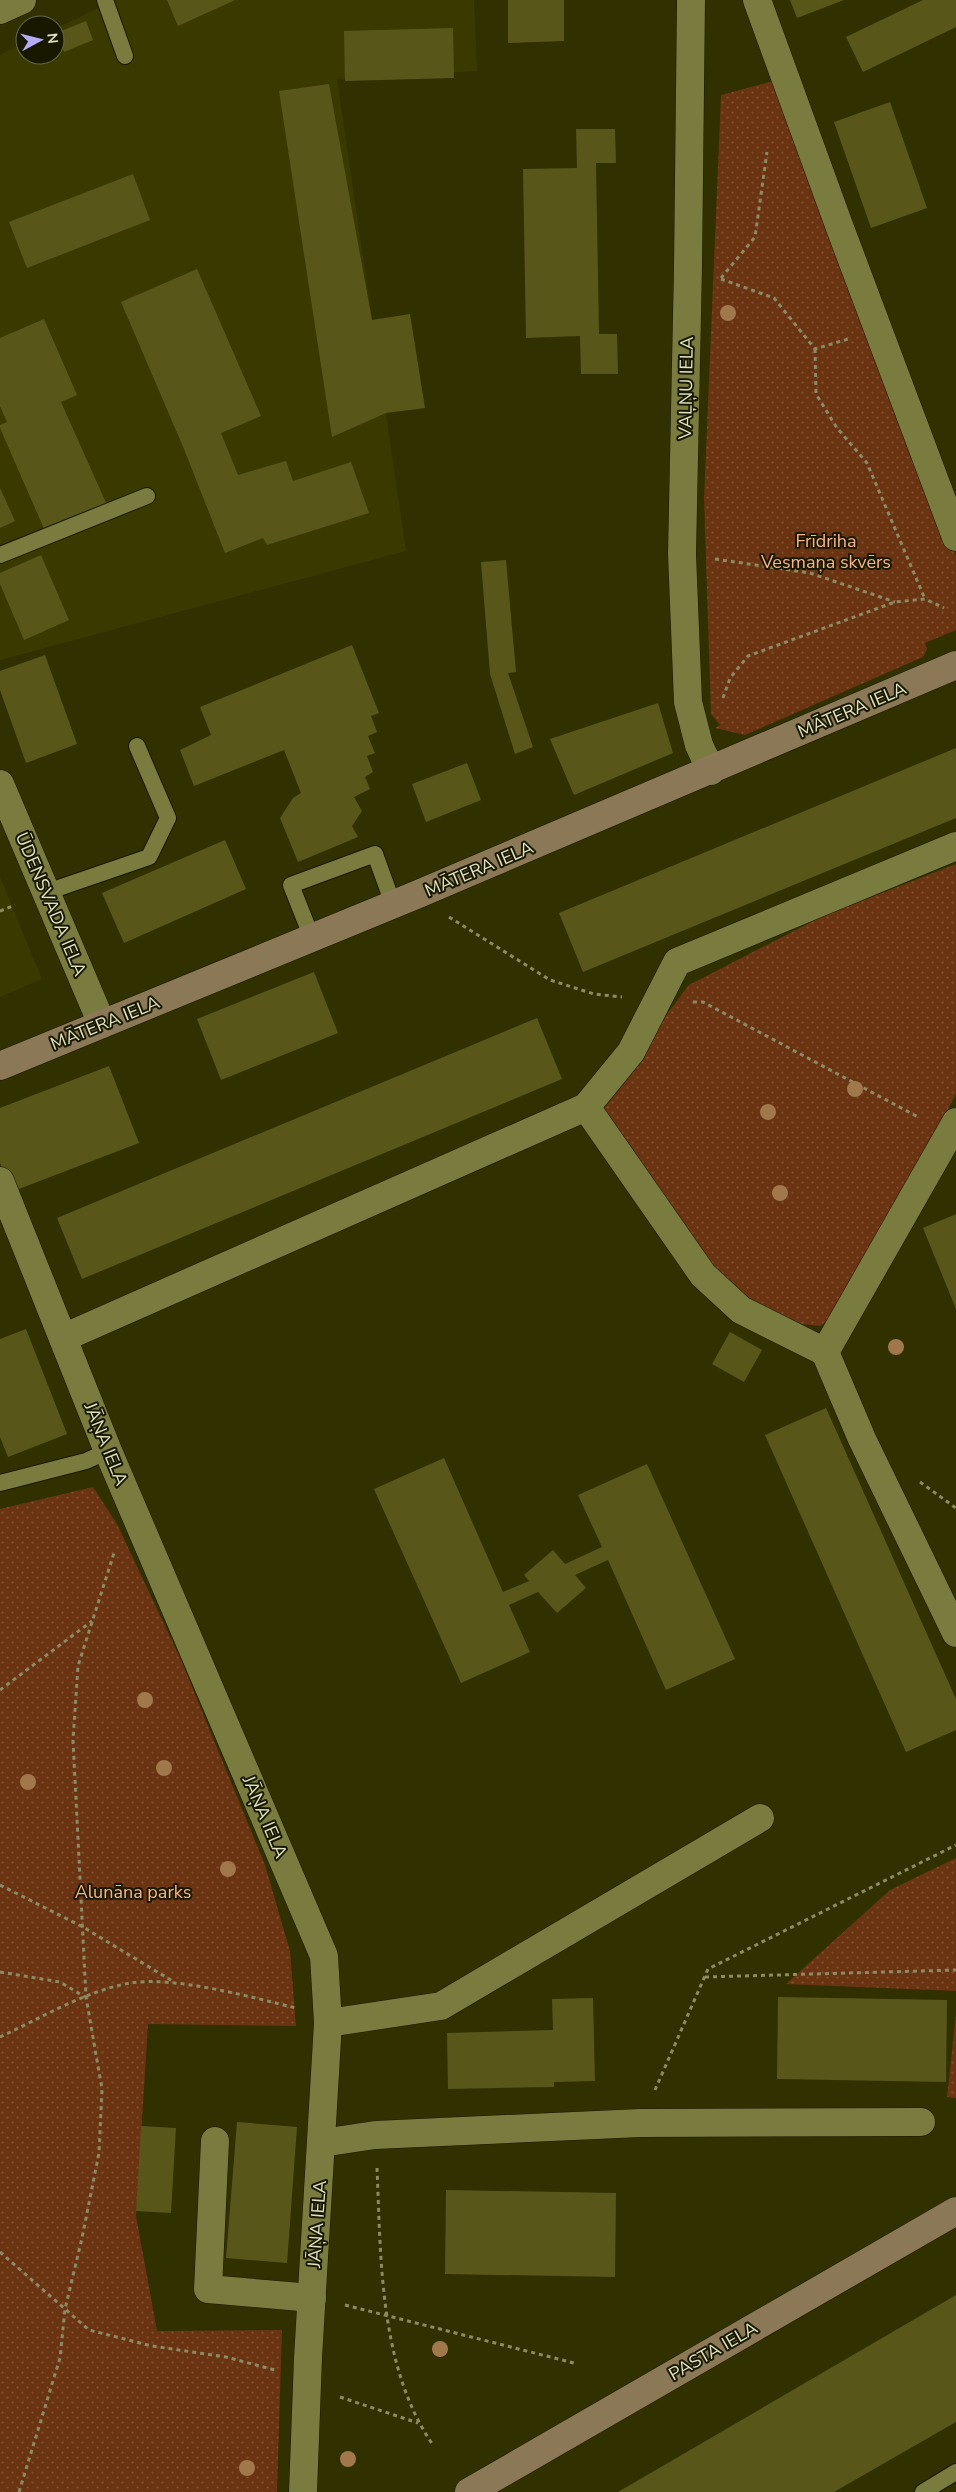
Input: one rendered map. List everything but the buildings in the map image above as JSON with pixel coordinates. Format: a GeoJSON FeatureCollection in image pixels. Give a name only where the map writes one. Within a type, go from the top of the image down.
{"type":"FeatureCollection","features":[{"type":"Feature","properties":{"kind":"street"},"geometry":{"type":"LineString","coordinates":[[0,10],[22,0]]}},
{"type":"Feature","properties":{"kind":"street","name":"VAĻŅU IELA"},"geometry":{"type":"LineString","coordinates":[[691,0],[682,554],[688,702],[699,745],[711,771]]}},
{"type":"Feature","properties":{"kind":"street"},"geometry":{"type":"LineString","coordinates":[[757,0],[878,331],[956,537]]}},
{"type":"Feature","properties":{"kind":"street","name":"MĀTERA IELA"},"geometry":{"type":"LineString","coordinates":[[0,1066],[711,771],[956,665]]}},
{"type":"Feature","properties":{"kind":"street","name":"ŪDENSVADA IELA"},"geometry":{"type":"LineString","coordinates":[[0,784],[102,1024]]}},
{"type":"Feature","properties":{"kind":"street"},"geometry":{"type":"LineString","coordinates":[[63,1338],[586,1107],[631,1052],[677,962],[956,846]]}},
{"type":"Feature","properties":{"kind":"street"},"geometry":{"type":"LineString","coordinates":[[586,1107],[703,1275],[741,1310],[825,1352],[862,1439],[956,1633]]}},
{"type":"Feature","properties":{"kind":"street"},"geometry":{"type":"LineString","coordinates":[[825,1352],[952,1128]]}},
{"type":"Feature","properties":{"kind":"street","name":"JĀŅA IELA"},"geometry":{"type":"LineString","coordinates":[[0,1182],[108,1452],[324,1956],[328,2020],[303,2492]]}},
{"type":"Feature","properties":{"kind":"street"},"geometry":{"type":"LineString","coordinates":[[328,2020],[441,2006],[760,1818]]}},
{"type":"Feature","properties":{"kind":"street"},"geometry":{"type":"LineString","coordinates":[[322,2143],[375,2135],[640,2123],[921,2122]]}},
{"type":"Feature","properties":{"kind":"street"},"geometry":{"type":"LineString","coordinates":[[215,2141],[208,2289],[312,2298]]}},
{"type":"Feature","properties":{"kind":"street","name":"PASTA IELA"},"geometry":{"type":"LineString","coordinates":[[469,2492],[956,2211]]}},
{"type":"Feature","properties":{"kind":"lane"},"geometry":{"type":"LineString","coordinates":[[105,0],[125,56]]}},
{"type":"Feature","properties":{"kind":"lane"},"geometry":{"type":"LineString","coordinates":[[0,555],[147,496]]}},
{"type":"Feature","properties":{"kind":"lane"},"geometry":{"type":"LineString","coordinates":[[47,892],[149,857],[168,818],[137,746]]}},
{"type":"Feature","properties":{"kind":"lane"},"geometry":{"type":"LineString","coordinates":[[312,938],[291,885],[375,854],[393,904]]}},
{"type":"Feature","properties":{"kind":"lane"},"geometry":{"type":"LineString","coordinates":[[0,1483],[86,1461],[108,1452]]}},
{"type":"Feature","properties":{"kind":"lane"},"geometry":{"type":"LineString","coordinates":[[923,2492],[956,2472]]}},
{"type":"Feature","properties":{"kind":"path"},"geometry":{"type":"LineString","coordinates":[[720,279],[755,237],[767,152]]}},
{"type":"Feature","properties":{"kind":"path"},"geometry":{"type":"LineString","coordinates":[[712,276],[774,298],[815,349],[816,394],[837,428],[867,463],[925,599]]}},
{"type":"Feature","properties":{"kind":"path"},"geometry":{"type":"LineString","coordinates":[[815,349],[878,331]]}},
{"type":"Feature","properties":{"kind":"path"},"geometry":{"type":"LineString","coordinates":[[682,554],[810,573],[895,602]]}},
{"type":"Feature","properties":{"kind":"path"},"geometry":{"type":"LineString","coordinates":[[721,702],[730,678],[748,656],[895,602],[925,599],[944,608]]}},
{"type":"Feature","properties":{"kind":"path"},"geometry":{"type":"LineString","coordinates":[[449,917],[550,980],[594,994],[658,1002],[703,1002],[952,1128]]}},
{"type":"Feature","properties":{"kind":"path"},"geometry":{"type":"LineString","coordinates":[[19,2492],[60,2358],[65,2308],[82,2238],[99,2153],[102,2088],[86,1997],[73,1740],[78,1666],[113,1561],[116,1544]]}},
{"type":"Feature","properties":{"kind":"path"},"geometry":{"type":"LineString","coordinates":[[0,1690],[93,1621]]}},
{"type":"Feature","properties":{"kind":"path"},"geometry":{"type":"LineString","coordinates":[[640,2123],[708,1969],[956,1845]]}},
{"type":"Feature","properties":{"kind":"path"},"geometry":{"type":"LineString","coordinates":[[0,1885],[83,1927],[174,1982]]}},
{"type":"Feature","properties":{"kind":"path"},"geometry":{"type":"LineString","coordinates":[[705,1977],[956,1970]]}},
{"type":"Feature","properties":{"kind":"path"},"geometry":{"type":"LineString","coordinates":[[0,1972],[60,1982],[86,1997]]}},
{"type":"Feature","properties":{"kind":"path"},"geometry":{"type":"LineString","coordinates":[[0,2037],[86,1997],[130,1983],[174,1982],[267,2001],[328,2020]]}},
{"type":"Feature","properties":{"kind":"path"},"geometry":{"type":"LineString","coordinates":[[375,2135],[381,2267],[391,2346],[418,2423],[433,2445]]}},
{"type":"Feature","properties":{"kind":"path"},"geometry":{"type":"LineString","coordinates":[[0,2252],[89,2330],[152,2346],[226,2357],[285,2372],[308,2386],[418,2423]]}},
{"type":"Feature","properties":{"kind":"path"},"geometry":{"type":"LineString","coordinates":[[312,2298],[387,2314],[574,2363]]}},
{"type":"Feature","properties":{"kind":"shaded area"},"geometry":{"type":"Polygon","coordinates":[[[115,0],[474,0],[477,71],[337,79],[406,551],[0,660],[0,55],[15,48],[15,65],[65,65],[65,24],[115,0]]]}},
{"type":"Feature","properties":{"kind":"shaded area"},"geometry":{"type":"Polygon","coordinates":[[[0,877],[42,979],[0,997],[0,877]]]}},
{"type":"Feature","properties":{"kind":"green space","name":"Frīdriha Vesmaņa skvērs"},"geometry":{"type":"Polygon","coordinates":[[[777,80],[956,556],[956,630],[925,643],[927,649],[923,657],[745,735],[715,728],[720,725],[711,714],[704,499],[721,95],[777,80]]]}},
{"type":"Feature","properties":{"kind":"green space"},"geometry":{"type":"Polygon","coordinates":[[[956,864],[956,1094],[843,1309],[820,1326],[792,1323],[730,1288],[695,1249],[597,1106],[689,985],[821,917],[956,864]]]}},
{"type":"Feature","properties":{"kind":"green space","name":"Alunāna parks"},"geometry":{"type":"Polygon","coordinates":[[[93,1487],[117,1524],[181,1660],[265,1865],[290,1951],[296,2026],[148,2024],[136,2216],[157,2331],[282,2330],[277,2492],[0,2492],[0,1509],[93,1487]]]}},
{"type":"Feature","properties":{"kind":"green space"},"geometry":{"type":"Polygon","coordinates":[[[956,1858],[956,1991],[786,1984],[890,1890],[956,1858]]]}},
{"type":"Feature","properties":{"kind":"green space"},"geometry":{"type":"Polygon","coordinates":[[[956,2013],[956,2098],[947,2097],[956,2013]]]}}]}
